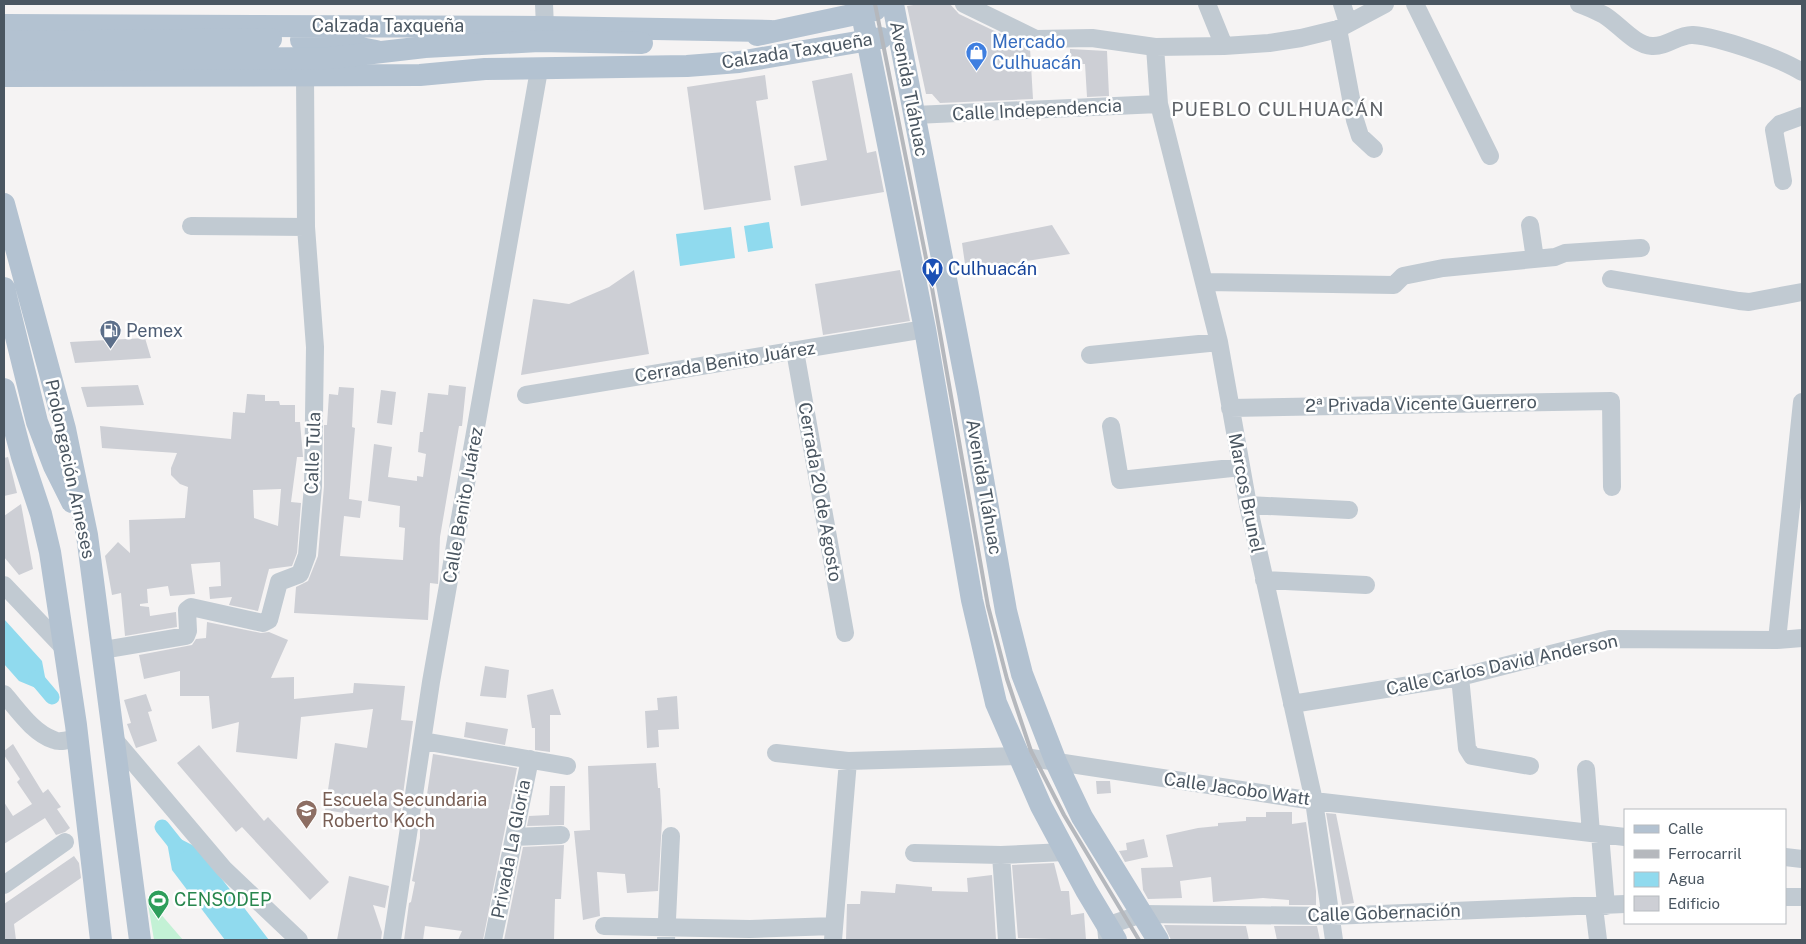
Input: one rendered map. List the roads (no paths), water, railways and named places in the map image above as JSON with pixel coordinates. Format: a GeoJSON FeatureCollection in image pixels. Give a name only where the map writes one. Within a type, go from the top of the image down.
{"type":"FeatureCollection","features":[{"type":"Feature","properties":{"kind":"main road","name":"Calzada Taxqueña"},"geometry":{"type":"LineString","coordinates":[[4,60],[330,58],[425,47],[539,41],[727,43],[861,8],[893,5]]}},
{"type":"Feature","properties":{"kind":"main road","name":"Avenida Tláhuac"},"geometry":{"type":"LineString","coordinates":[[893,5],[988,506],[1006,611],[1022,674],[1056,762],[1082,817],[1158,940]]}},
{"type":"Feature","properties":{"kind":"main road","name":"Avenida Tláhuac"},"geometry":{"type":"LineString","coordinates":[[861,8],[925,329],[972,600],[996,703],[1018,756],[1065,852],[1110,935]]}},
{"type":"Feature","properties":{"kind":"main road","name":"Calzada Taxqueña"},"geometry":{"type":"LineString","coordinates":[[4,25],[545,27],[771,31]]}},
{"type":"Feature","properties":{"kind":"main road"},"geometry":{"type":"LineString","coordinates":[[26,25],[14,32],[10,37],[6,51],[14,69],[19,73],[32,76]]}},
{"type":"Feature","properties":{"kind":"main road","name":"Calzada Taxqueña"},"geometry":{"type":"LineString","coordinates":[[4,42],[271,39],[330,42],[422,61],[485,69],[539,70],[687,66],[739,62],[899,35]]}},
{"type":"Feature","properties":{"kind":"main road","name":"Calzada Taxqueña"},"geometry":{"type":"LineString","coordinates":[[4,76],[420,75],[485,69]]}},
{"type":"Feature","properties":{"kind":"main road","name":"Prolongación Arneses"},"geometry":{"type":"LineString","coordinates":[[4,204],[65,429],[87,535],[140,940]]}},
{"type":"Feature","properties":{"kind":"main road"},"geometry":{"type":"LineString","coordinates":[[4,288],[37,422],[54,466],[87,535]]}},
{"type":"Feature","properties":{"kind":"main road","name":"Prolongación Arneses"},"geometry":{"type":"LineString","coordinates":[[4,389],[46,533],[77,731],[102,940]]}},
{"type":"Feature","properties":{"kind":"main road"},"geometry":{"type":"LineString","coordinates":[[955,510],[988,506]]}},
{"type":"Feature","properties":{"kind":"street"},"geometry":{"type":"LineString","coordinates":[[544,4],[545,27]]}},
{"type":"Feature","properties":{"kind":"street"},"geometry":{"type":"LineString","coordinates":[[964,4],[1041,39],[1092,38],[1155,47],[1269,43],[1343,26],[1385,4]]}},
{"type":"Feature","properties":{"kind":"street"},"geometry":{"type":"LineString","coordinates":[[1207,4],[1224,46]]}},
{"type":"Feature","properties":{"kind":"street"},"geometry":{"type":"LineString","coordinates":[[1342,4],[1355,120],[1360,136],[1374,149]]}},
{"type":"Feature","properties":{"kind":"street"},"geometry":{"type":"LineString","coordinates":[[1415,4],[1490,156]]}},
{"type":"Feature","properties":{"kind":"street"},"geometry":{"type":"LineString","coordinates":[[1580,4],[1604,16],[1640,42],[1652,46],[1666,44],[1692,34],[1787,62],[1802,72]]}},
{"type":"Feature","properties":{"kind":"street","name":"Marcos Brunel"},"geometry":{"type":"LineString","coordinates":[[1155,47],[1159,104],[1219,342],[1248,505],[1314,801],[1334,940]]}},
{"type":"Feature","properties":{"kind":"street","name":"Calle Benito Juárez"},"geometry":{"type":"LineString","coordinates":[[392,940],[431,682],[539,70]]}},
{"type":"Feature","properties":{"kind":"street","name":"Calle Tula"},"geometry":{"type":"LineString","coordinates":[[103,650],[186,636],[188,631],[187,610],[191,607],[264,623],[269,620],[279,582],[300,574],[307,555],[313,486],[315,367],[306,226],[305,74]]}},
{"type":"Feature","properties":{"kind":"street","name":"Calle Independencia"},"geometry":{"type":"LineString","coordinates":[[915,115],[1159,104]]}},
{"type":"Feature","properties":{"kind":"street"},"geometry":{"type":"LineString","coordinates":[[1783,181],[1774,130],[1780,124],[1802,116]]}},
{"type":"Feature","properties":{"kind":"street"},"geometry":{"type":"LineString","coordinates":[[1530,225],[1535,259]]}},
{"type":"Feature","properties":{"kind":"street"},"geometry":{"type":"LineString","coordinates":[[191,226],[306,226]]}},
{"type":"Feature","properties":{"kind":"street"},"geometry":{"type":"LineString","coordinates":[[1205,282],[1394,286],[1403,276],[1443,268],[1555,257],[1565,253],[1641,248]]}},
{"type":"Feature","properties":{"kind":"street"},"geometry":{"type":"LineString","coordinates":[[1611,279],[1740,302],[1802,292]]}},
{"type":"Feature","properties":{"kind":"street","name":"Cerrada Benito Juárez"},"geometry":{"type":"LineString","coordinates":[[526,395],[925,329]]}},
{"type":"Feature","properties":{"kind":"street"},"geometry":{"type":"LineString","coordinates":[[1090,355],[1219,342]]}},
{"type":"Feature","properties":{"kind":"street","name":"Cerrada 20 de Agosto"},"geometry":{"type":"LineString","coordinates":[[794,351],[846,633]]}},
{"type":"Feature","properties":{"kind":"street","name":"2ª Privada Vicente Guerrero"},"geometry":{"type":"LineString","coordinates":[[1230,408],[1611,401],[1612,487]]}},
{"type":"Feature","properties":{"kind":"street"},"geometry":{"type":"LineString","coordinates":[[1777,640],[1802,402]]}},
{"type":"Feature","properties":{"kind":"street"},"geometry":{"type":"LineString","coordinates":[[1111,426],[1120,480],[1241,467]]}},
{"type":"Feature","properties":{"kind":"street"},"geometry":{"type":"LineString","coordinates":[[1248,505],[1349,510]]}},
{"type":"Feature","properties":{"kind":"street"},"geometry":{"type":"LineString","coordinates":[[1264,580],[1366,585]]}},
{"type":"Feature","properties":{"kind":"street"},"geometry":{"type":"LineString","coordinates":[[4,585],[64,648]]}},
{"type":"Feature","properties":{"kind":"street","name":"Calle Carlos David Anderson"},"geometry":{"type":"LineString","coordinates":[[1292,704],[1460,676],[1610,639],[1777,640],[1802,638]]}},
{"type":"Feature","properties":{"kind":"street"},"geometry":{"type":"LineString","coordinates":[[1460,676],[1467,748],[1472,756],[1530,766]]}},
{"type":"Feature","properties":{"kind":"street"},"geometry":{"type":"LineString","coordinates":[[4,694],[39,732],[56,741],[77,731]]}},
{"type":"Feature","properties":{"kind":"street"},"geometry":{"type":"LineString","coordinates":[[113,738],[224,869],[299,940]]}},
{"type":"Feature","properties":{"kind":"street"},"geometry":{"type":"LineString","coordinates":[[423,740],[567,766]]}},
{"type":"Feature","properties":{"kind":"street","name":"Calle Jacobo Watt"},"geometry":{"type":"LineString","coordinates":[[776,754],[848,761],[1018,756],[1314,801],[1624,837]]}},
{"type":"Feature","properties":{"kind":"street","name":"Privada La Gloria"},"geometry":{"type":"LineString","coordinates":[[493,940],[530,759]]}},
{"type":"Feature","properties":{"kind":"street"},"geometry":{"type":"LineString","coordinates":[[604,926],[667,934],[833,933],[848,761]]}},
{"type":"Feature","properties":{"kind":"street"},"geometry":{"type":"LineString","coordinates":[[1586,769],[1596,833],[1600,906],[1598,940]]}},
{"type":"Feature","properties":{"kind":"street"},"geometry":{"type":"LineString","coordinates":[[514,837],[561,835]]}},
{"type":"Feature","properties":{"kind":"street"},"geometry":{"type":"LineString","coordinates":[[667,934],[671,836]]}},
{"type":"Feature","properties":{"kind":"street"},"geometry":{"type":"LineString","coordinates":[[6,877],[65,842]]}},
{"type":"Feature","properties":{"kind":"street"},"geometry":{"type":"LineString","coordinates":[[914,853],[1001,855],[1065,852]]}},
{"type":"Feature","properties":{"kind":"street"},"geometry":{"type":"LineString","coordinates":[[1001,855],[1007,940]]}},
{"type":"Feature","properties":{"kind":"street"},"geometry":{"type":"LineString","coordinates":[[1786,857],[1802,859]]}},
{"type":"Feature","properties":{"kind":"street"},"geometry":{"type":"LineString","coordinates":[[1786,898],[1802,897]]}},
{"type":"Feature","properties":{"kind":"street","name":"Calle Gobernación"},"geometry":{"type":"LineString","coordinates":[[1110,935],[1142,914],[1331,916],[1624,904]]}},
{"type":"Feature","properties":{"kind":"water"},"geometry":{"type":"Polygon","coordinates":[[[769,222],[773,248],[748,252],[744,226],[769,222]]]}},
{"type":"Feature","properties":{"kind":"water"},"geometry":{"type":"Polygon","coordinates":[[[731,227],[735,258],[680,266],[676,234],[731,227]]]}},
{"type":"Feature","properties":{"kind":"water"},"geometry":{"type":"Polygon","coordinates":[[[4,619],[42,661],[48,693],[19,681],[4,664],[4,619]]]}},
{"type":"Feature","properties":{"kind":"water"},"geometry":{"type":"Polygon","coordinates":[[[165,831],[198,848],[269,940],[225,940],[172,870],[165,831]]]}},
{"type":"Feature","properties":{"kind":"waterway"},"geometry":{"type":"LineString","coordinates":[[36,678],[52,697]]}},
{"type":"Feature","properties":{"kind":"waterway"},"geometry":{"type":"LineString","coordinates":[[162,827],[178,847]]}},
{"type":"Feature","properties":{"kind":"railway"},"geometry":{"type":"LineString","coordinates":[[875,4],[932,288],[988,606],[1007,679],[1031,751],[1064,815],[1139,940]]}},
{"type":"Feature","properties":{"kind":"place","name":"Mercado Culhuacán"},"geometry":{"type":"Point","coordinates":[976,71]}},
{"type":"Feature","properties":{"kind":"place","name":"Culhuacán"},"geometry":{"type":"Point","coordinates":[932,288]}},
{"type":"Feature","properties":{"kind":"place","name":"Pemex"},"geometry":{"type":"Point","coordinates":[110,350]}},
{"type":"Feature","properties":{"kind":"place","name":"Escuela Secundaria Roberto Koch"},"geometry":{"type":"Point","coordinates":[306,829]}},
{"type":"Feature","properties":{"kind":"place","name":"CENSODEP"},"geometry":{"type":"Point","coordinates":[158,919]}},
{"type":"Feature","properties":{"kind":"district","name":"PUEBLO CULHUACÁN"},"geometry":{"type":"Point","coordinates":[1278,109]}}]}
